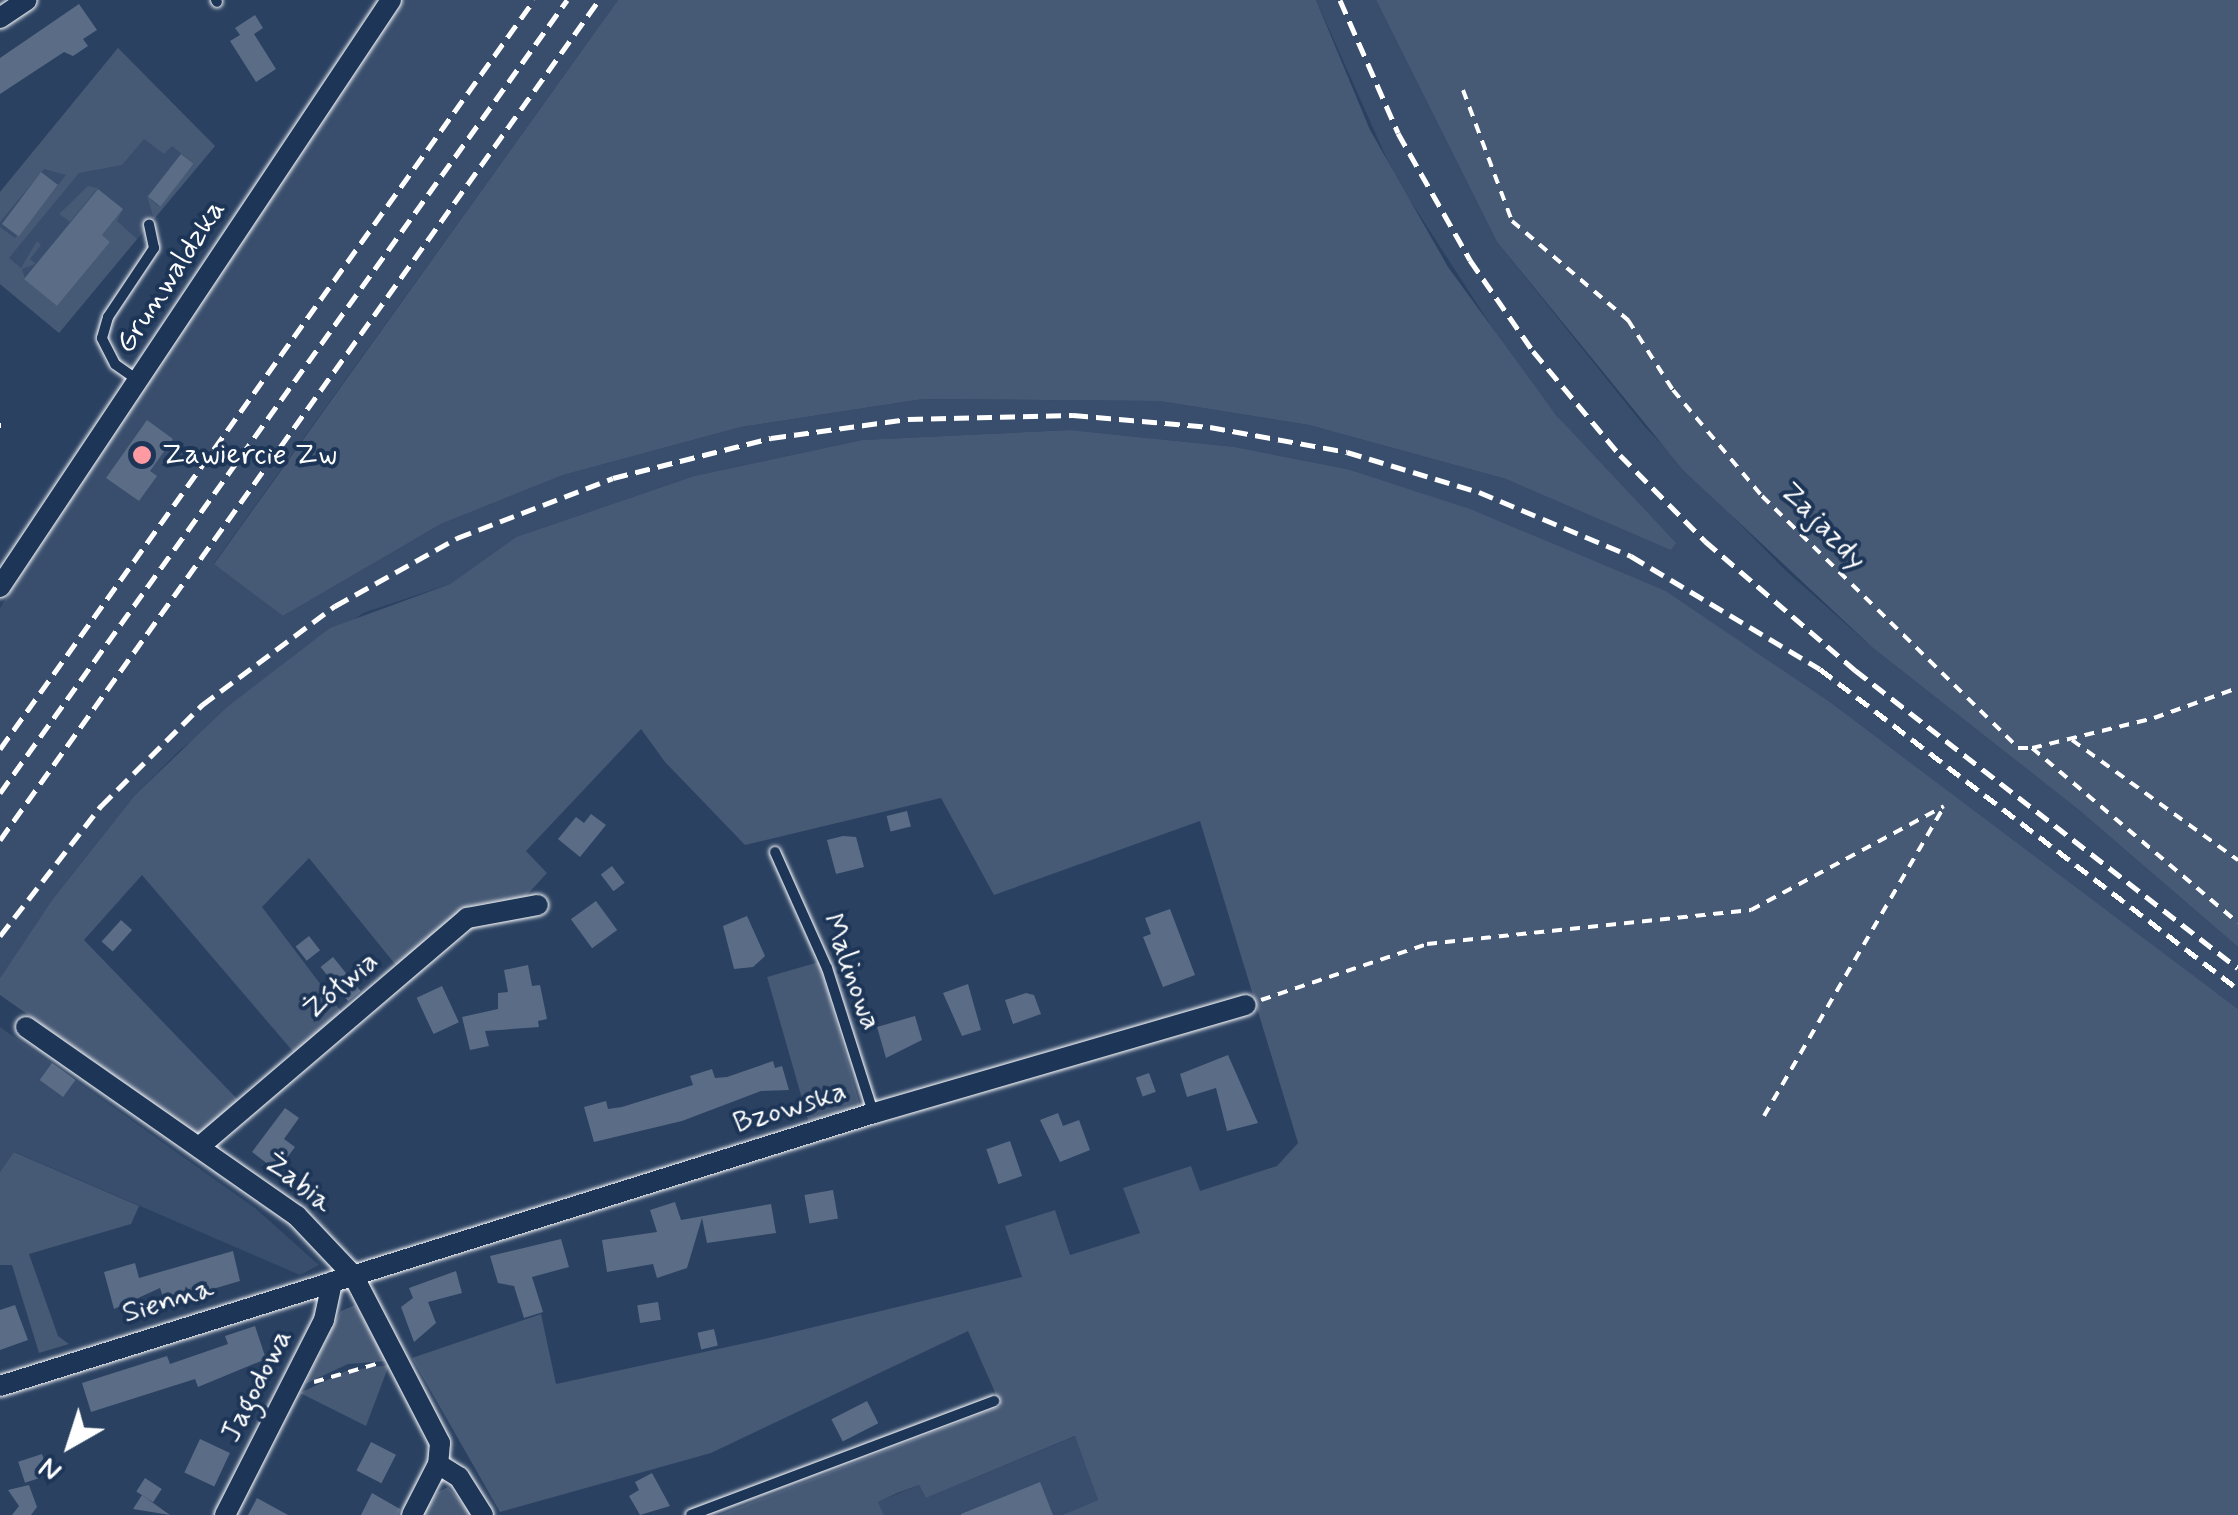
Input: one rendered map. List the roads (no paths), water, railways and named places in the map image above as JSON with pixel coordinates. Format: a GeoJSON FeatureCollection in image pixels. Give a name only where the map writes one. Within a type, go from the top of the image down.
{"type":"FeatureCollection","features":[{"type":"Feature","properties":{"kind":"street"},"geometry":{"type":"LineString","coordinates":[[0,18],[28,0]]}},
{"type":"Feature","properties":{"kind":"street","name":"Grunwaldzka"},"geometry":{"type":"LineString","coordinates":[[0,587],[391,0]]}},
{"type":"Feature","properties":{"kind":"street","name":"Żółwia"},"geometry":{"type":"LineString","coordinates":[[199,1146],[467,918],[538,905]]}},
{"type":"Feature","properties":{"kind":"street","name":"Bzowska"},"geometry":{"type":"LineString","coordinates":[[354,1276],[874,1113],[1246,1005]]}},
{"type":"Feature","properties":{"kind":"street","name":"Żabia"},"geometry":{"type":"LineString","coordinates":[[26,1027],[297,1216],[354,1276],[437,1433],[438,1464]]}},
{"type":"Feature","properties":{"kind":"street","name":"Sienna"},"geometry":{"type":"LineString","coordinates":[[0,1386],[354,1276]]}},
{"type":"Feature","properties":{"kind":"street","name":"Jagodowa"},"geometry":{"type":"LineString","coordinates":[[225,1515],[324,1320],[332,1282]]}},
{"type":"Feature","properties":{"kind":"street"},"geometry":{"type":"LineString","coordinates":[[412,1515],[438,1464],[459,1477],[483,1515]]}},
{"type":"Feature","properties":{"kind":"lane"},"geometry":{"type":"LineString","coordinates":[[139,381],[116,364],[102,338],[108,317],[154,248],[148,225]]}},
{"type":"Feature","properties":{"kind":"lane","name":"Malinowa"},"geometry":{"type":"LineString","coordinates":[[775,852],[826,968],[874,1113]]}},
{"type":"Feature","properties":{"kind":"lane"},"geometry":{"type":"LineString","coordinates":[[691,1515],[994,1400]]}},
{"type":"Feature","properties":{"kind":"railway"},"geometry":{"type":"LineString","coordinates":[[0,749],[534,0]]}},
{"type":"Feature","properties":{"kind":"railway"},"geometry":{"type":"LineString","coordinates":[[0,793],[567,0]]}},
{"type":"Feature","properties":{"kind":"railway"},"geometry":{"type":"LineString","coordinates":[[0,840],[599,0]]}},
{"type":"Feature","properties":{"kind":"railway"},"geometry":{"type":"LineString","coordinates":[[1340,0],[1398,133],[1470,260],[1533,351],[1620,455],[1705,541],[1855,670],[2238,968]]}},
{"type":"Feature","properties":{"kind":"railway"},"geometry":{"type":"LineString","coordinates":[[0,936],[101,806],[202,705],[335,606],[457,538],[613,478],[771,438],[908,419],[1073,415],[1210,427],[1347,452],[1479,492],[1631,556],[1820,669],[2238,989]]}},
{"type":"Feature","properties":{"kind":"place","name":"Zawiercie Zw"},"geometry":{"type":"Point","coordinates":[142,455]}}]}
